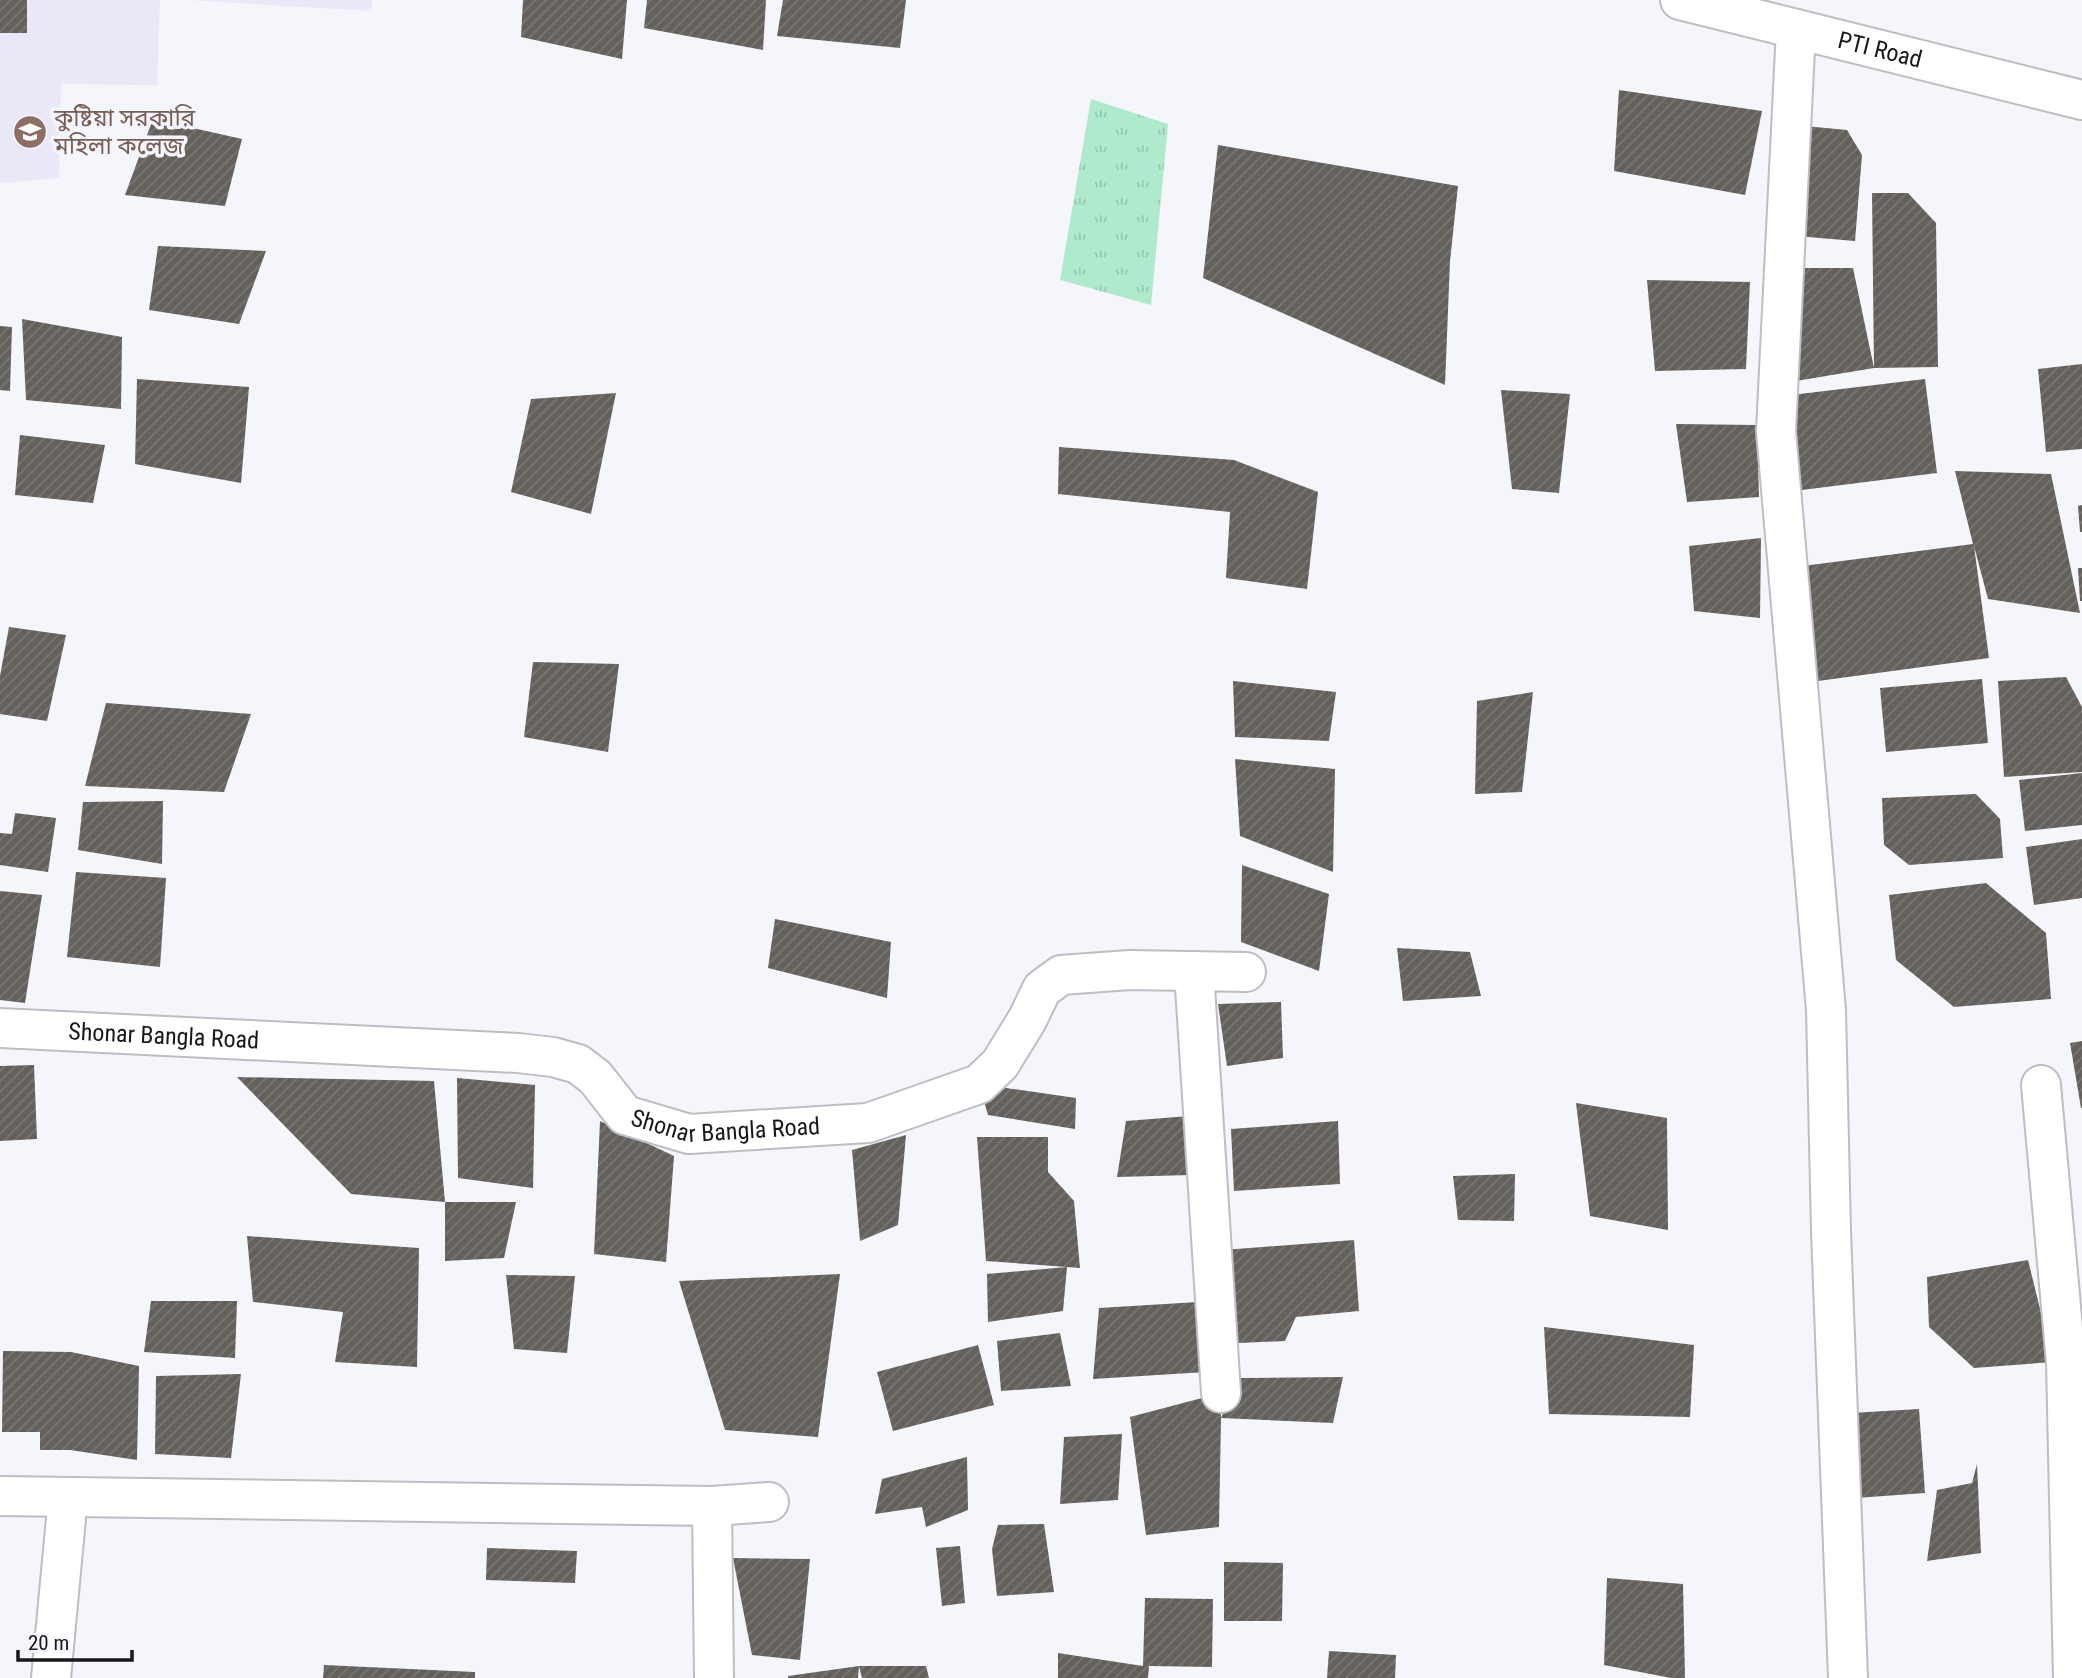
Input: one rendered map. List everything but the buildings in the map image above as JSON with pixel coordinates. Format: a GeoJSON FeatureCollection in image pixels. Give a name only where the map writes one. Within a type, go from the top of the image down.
{"type":"FeatureCollection","features":[{"type":"Feature","properties":{"kind":"street","name":"PTI Road"},"geometry":{"type":"LineString","coordinates":[[1680,0],[2082,100]]}},
{"type":"Feature","properties":{"kind":"street"},"geometry":{"type":"LineString","coordinates":[[1796,29],[1776,430],[1826,1010],[1831,1231],[1848,1678]]}},
{"type":"Feature","properties":{"kind":"street","name":"Shonar Bangla Road"},"geometry":{"type":"LineString","coordinates":[[0,1028],[518,1053],[553,1057],[578,1064],[595,1077],[625,1115],[689,1133],[867,1123],[979,1084],[1000,1064],[1042,989],[1061,975],[1130,970],[1246,972]]}},
{"type":"Feature","properties":{"kind":"street"},"geometry":{"type":"LineString","coordinates":[[1194,971],[1221,1393]]}},
{"type":"Feature","properties":{"kind":"street"},"geometry":{"type":"LineString","coordinates":[[2041,1085],[2066,1362],[2073,1678]]}},
{"type":"Feature","properties":{"kind":"street"},"geometry":{"type":"LineString","coordinates":[[0,1496],[712,1506],[769,1502]]}},
{"type":"Feature","properties":{"kind":"street"},"geometry":{"type":"LineString","coordinates":[[51,1678],[68,1497]]}},
{"type":"Feature","properties":{"kind":"street"},"geometry":{"type":"LineString","coordinates":[[712,1506],[714,1678]]}},
{"type":"Feature","properties":{"kind":"shaded area","name":"কুষ্টিয়া সরকারি মহিলা কলেজ"},"geometry":{"type":"Polygon","coordinates":[[[0,0],[160,0],[157,85],[61,84],[59,178],[0,183],[0,0]]]}},
{"type":"Feature","properties":{"kind":"shaded area"},"geometry":{"type":"Polygon","coordinates":[[[189,0],[372,0],[371,11],[189,0]]]}},
{"type":"Feature","properties":{"kind":"green space"},"geometry":{"type":"Polygon","coordinates":[[[1091,99],[1168,124],[1151,305],[1060,280],[1091,99]]]}},
{"type":"Feature","properties":{"kind":"place","name":"কুষ্টিয়া সরকারি মহিলা কলেজ"},"geometry":{"type":"Point","coordinates":[30,132]}}]}
